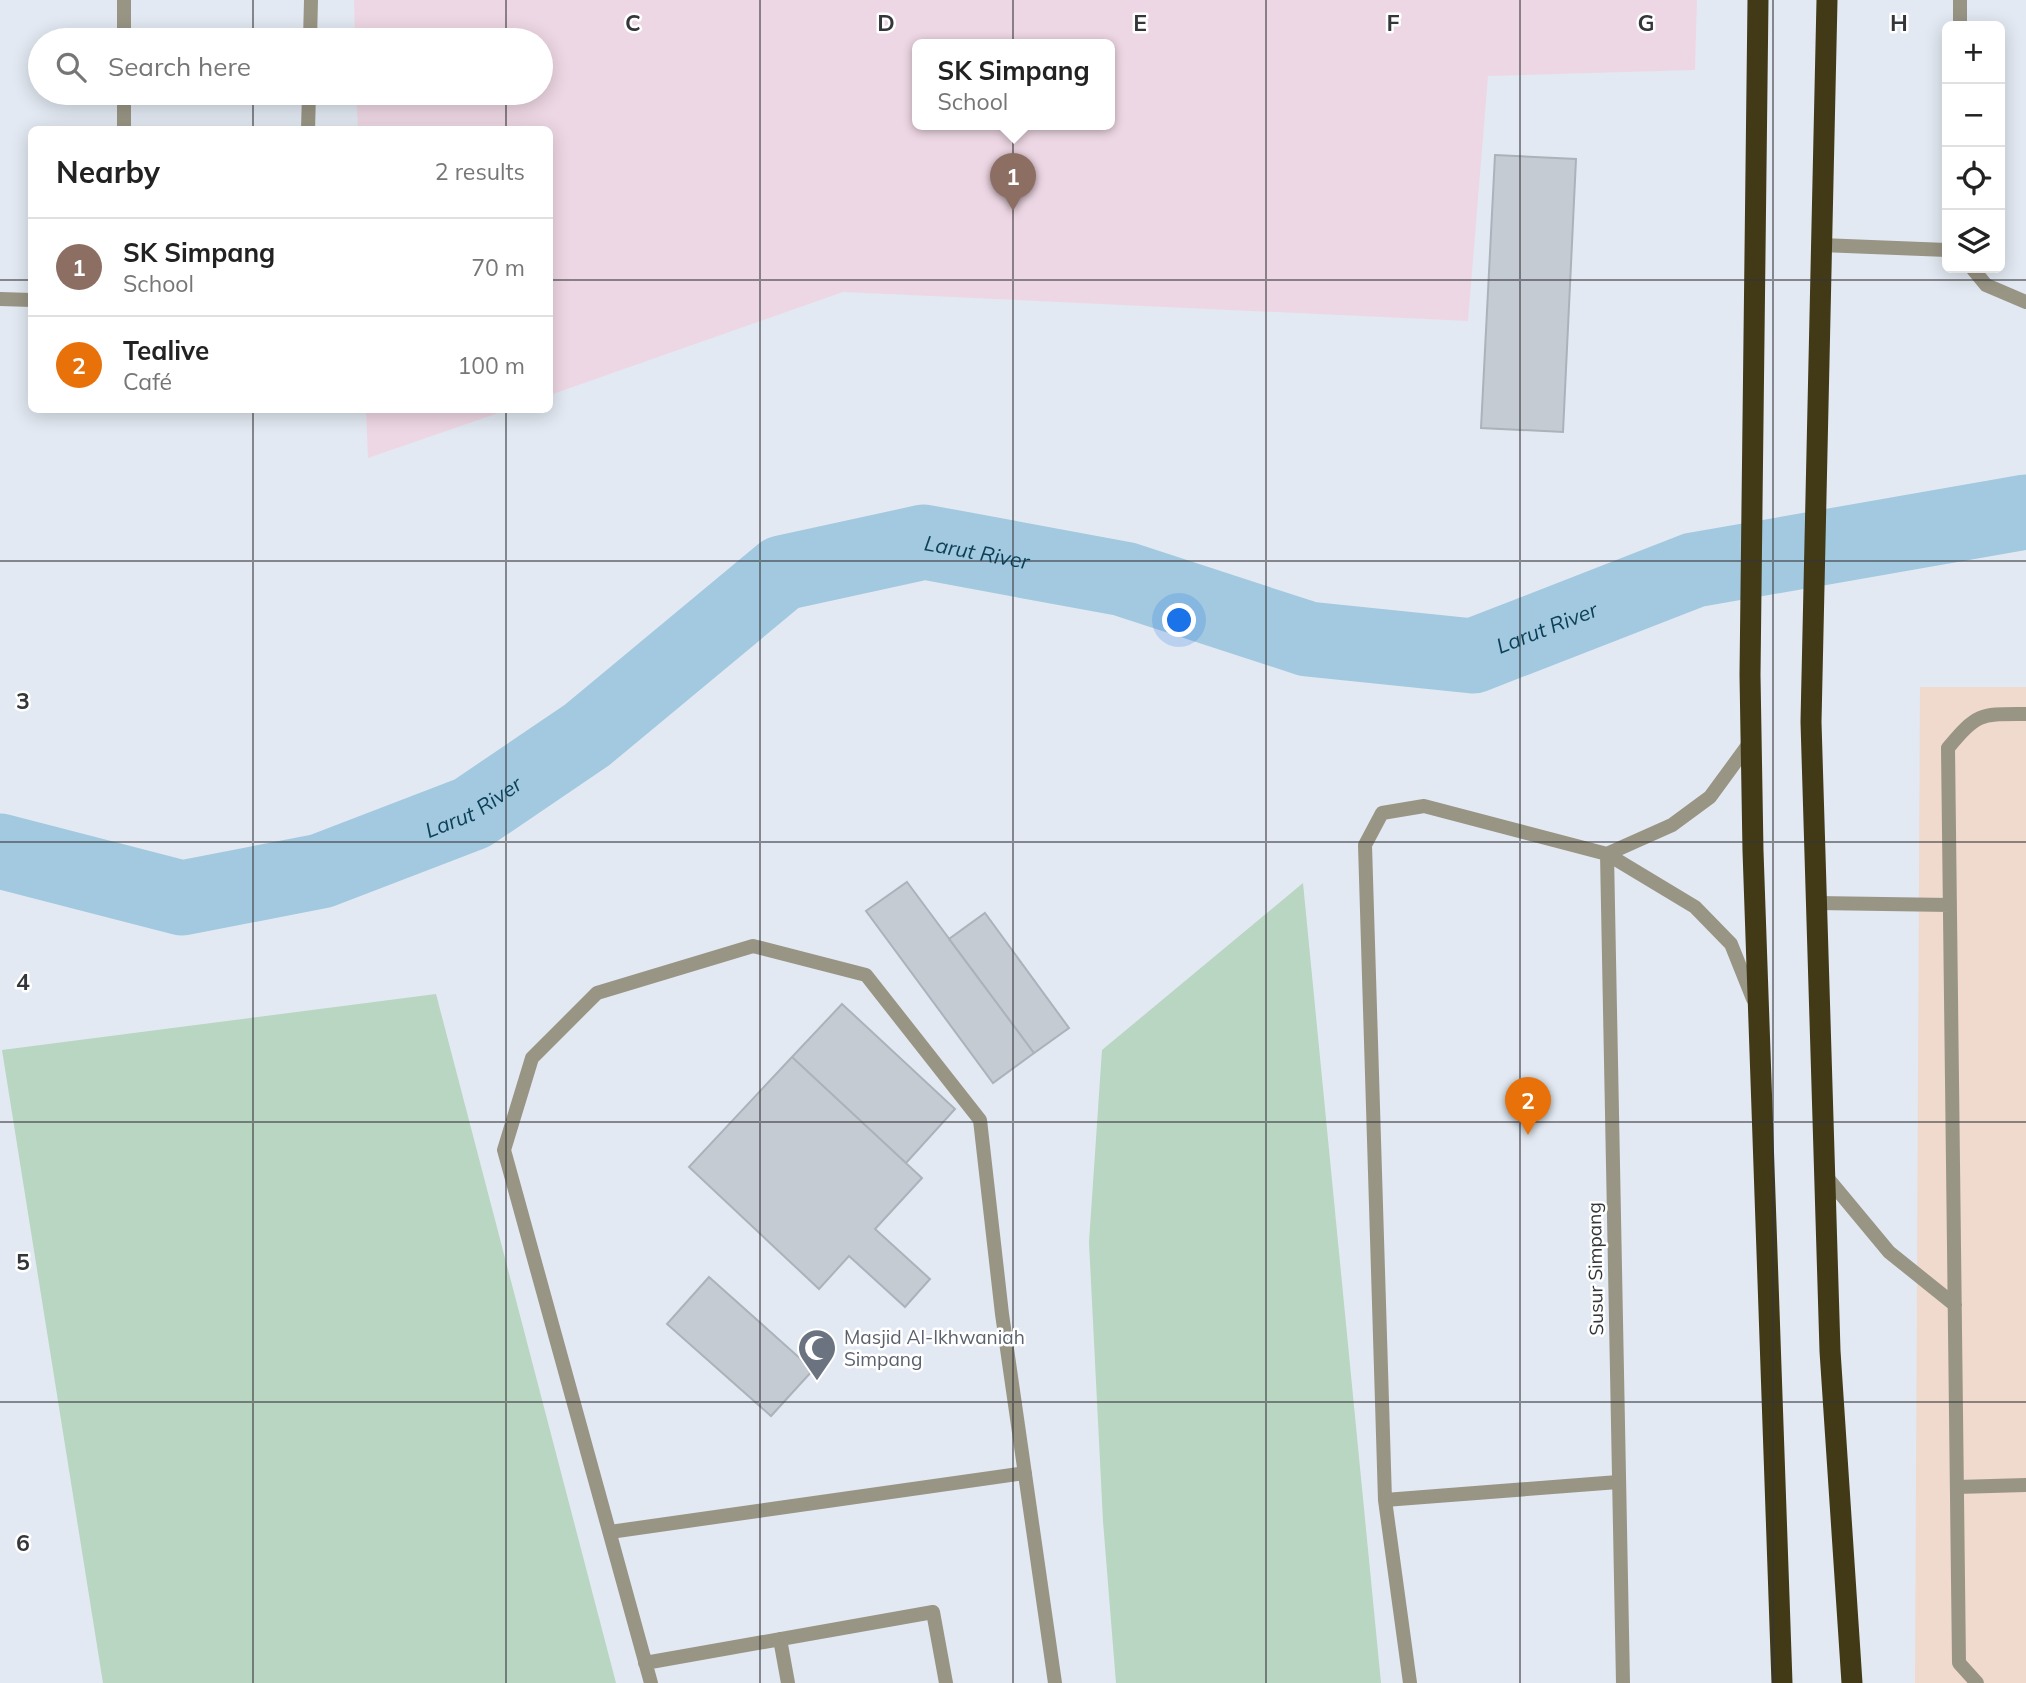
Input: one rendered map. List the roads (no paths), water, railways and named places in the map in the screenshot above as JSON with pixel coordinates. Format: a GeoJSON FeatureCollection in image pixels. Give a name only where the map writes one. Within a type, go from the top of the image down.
{"type":"FeatureCollection","features":[{"type":"Feature","properties":{"kind":"highway"},"geometry":{"type":"LineString","coordinates":[[1758,0],[1749,675],[1782,1683]]}},
{"type":"Feature","properties":{"kind":"highway"},"geometry":{"type":"LineString","coordinates":[[1827,0],[1812,678],[1830,1351],[1852,1683]]}},
{"type":"Feature","properties":{"kind":"street"},"geometry":{"type":"LineString","coordinates":[[124,0],[124,28]]}},
{"type":"Feature","properties":{"kind":"street"},"geometry":{"type":"LineString","coordinates":[[310,28],[311,0]]}},
{"type":"Feature","properties":{"kind":"street"},"geometry":{"type":"LineString","coordinates":[[1960,0],[1960,21]]}},
{"type":"Feature","properties":{"kind":"street"},"geometry":{"type":"LineString","coordinates":[[124,105],[124,126]]}},
{"type":"Feature","properties":{"kind":"street"},"geometry":{"type":"LineString","coordinates":[[308,126],[309,105]]}},
{"type":"Feature","properties":{"kind":"street"},"geometry":{"type":"LineString","coordinates":[[1821,245],[1942,250]]}},
{"type":"Feature","properties":{"kind":"street"},"geometry":{"type":"LineString","coordinates":[[1976,273],[1986,285],[2026,302]]}},
{"type":"Feature","properties":{"kind":"street"},"geometry":{"type":"LineString","coordinates":[[0,299],[28,300]]}},
{"type":"Feature","properties":{"kind":"street"},"geometry":{"type":"LineString","coordinates":[[1977,1683],[1959,1663],[1948,748],[1967,725],[1987,714],[2026,715]]}},
{"type":"Feature","properties":{"kind":"street"},"geometry":{"type":"LineString","coordinates":[[1607,855],[1672,825],[1710,797],[1751,741]]}},
{"type":"Feature","properties":{"kind":"street"},"geometry":{"type":"LineString","coordinates":[[1410,1683],[1385,1500],[1365,845],[1382,814],[1424,806],[1607,855],[1695,907],[1731,944],[1759,1013]]}},
{"type":"Feature","properties":{"kind":"street","name":"Susur Simpang"},"geometry":{"type":"LineString","coordinates":[[1607,855],[1623,1683]]}},
{"type":"Feature","properties":{"kind":"street"},"geometry":{"type":"LineString","coordinates":[[1817,904],[1950,905]]}},
{"type":"Feature","properties":{"kind":"street"},"geometry":{"type":"LineString","coordinates":[[651,1683],[504,1150],[532,1058],[597,993],[753,946],[866,975],[979,1120],[1002,1314],[1055,1683]]}},
{"type":"Feature","properties":{"kind":"street"},"geometry":{"type":"LineString","coordinates":[[1825,1175],[1889,1252],[1955,1305]]}},
{"type":"Feature","properties":{"kind":"street"},"geometry":{"type":"LineString","coordinates":[[610,1532],[1025,1473]]}},
{"type":"Feature","properties":{"kind":"street"},"geometry":{"type":"LineString","coordinates":[[1385,1500],[1618,1482]]}},
{"type":"Feature","properties":{"kind":"street"},"geometry":{"type":"LineString","coordinates":[[1957,1487],[2026,1485]]}},
{"type":"Feature","properties":{"kind":"street"},"geometry":{"type":"LineString","coordinates":[[645,1662],[933,1612],[946,1683]]}},
{"type":"Feature","properties":{"kind":"street"},"geometry":{"type":"LineString","coordinates":[[780,1639],[788,1683]]}},
{"type":"Feature","properties":{"kind":"waterway","name":"Larut River"},"geometry":{"type":"LineString","coordinates":[[0,851],[182,898],[321,871],[472,813],[587,735],[782,573],[924,542],[1124,579],[1308,639],[1473,656],[1694,570],[2026,512]]}},
{"type":"Feature","properties":{"kind":"place","name":"SK Simpang"},"geometry":{"type":"Point","coordinates":[1013,211]}},
{"type":"Feature","properties":{"kind":"place","name":"Tealive"},"geometry":{"type":"Point","coordinates":[1528,1135]}},
{"type":"Feature","properties":{"kind":"place","name":"Masjid Al-Ikhwaniah Simpang"},"geometry":{"type":"Point","coordinates":[817,1382]}}]}
